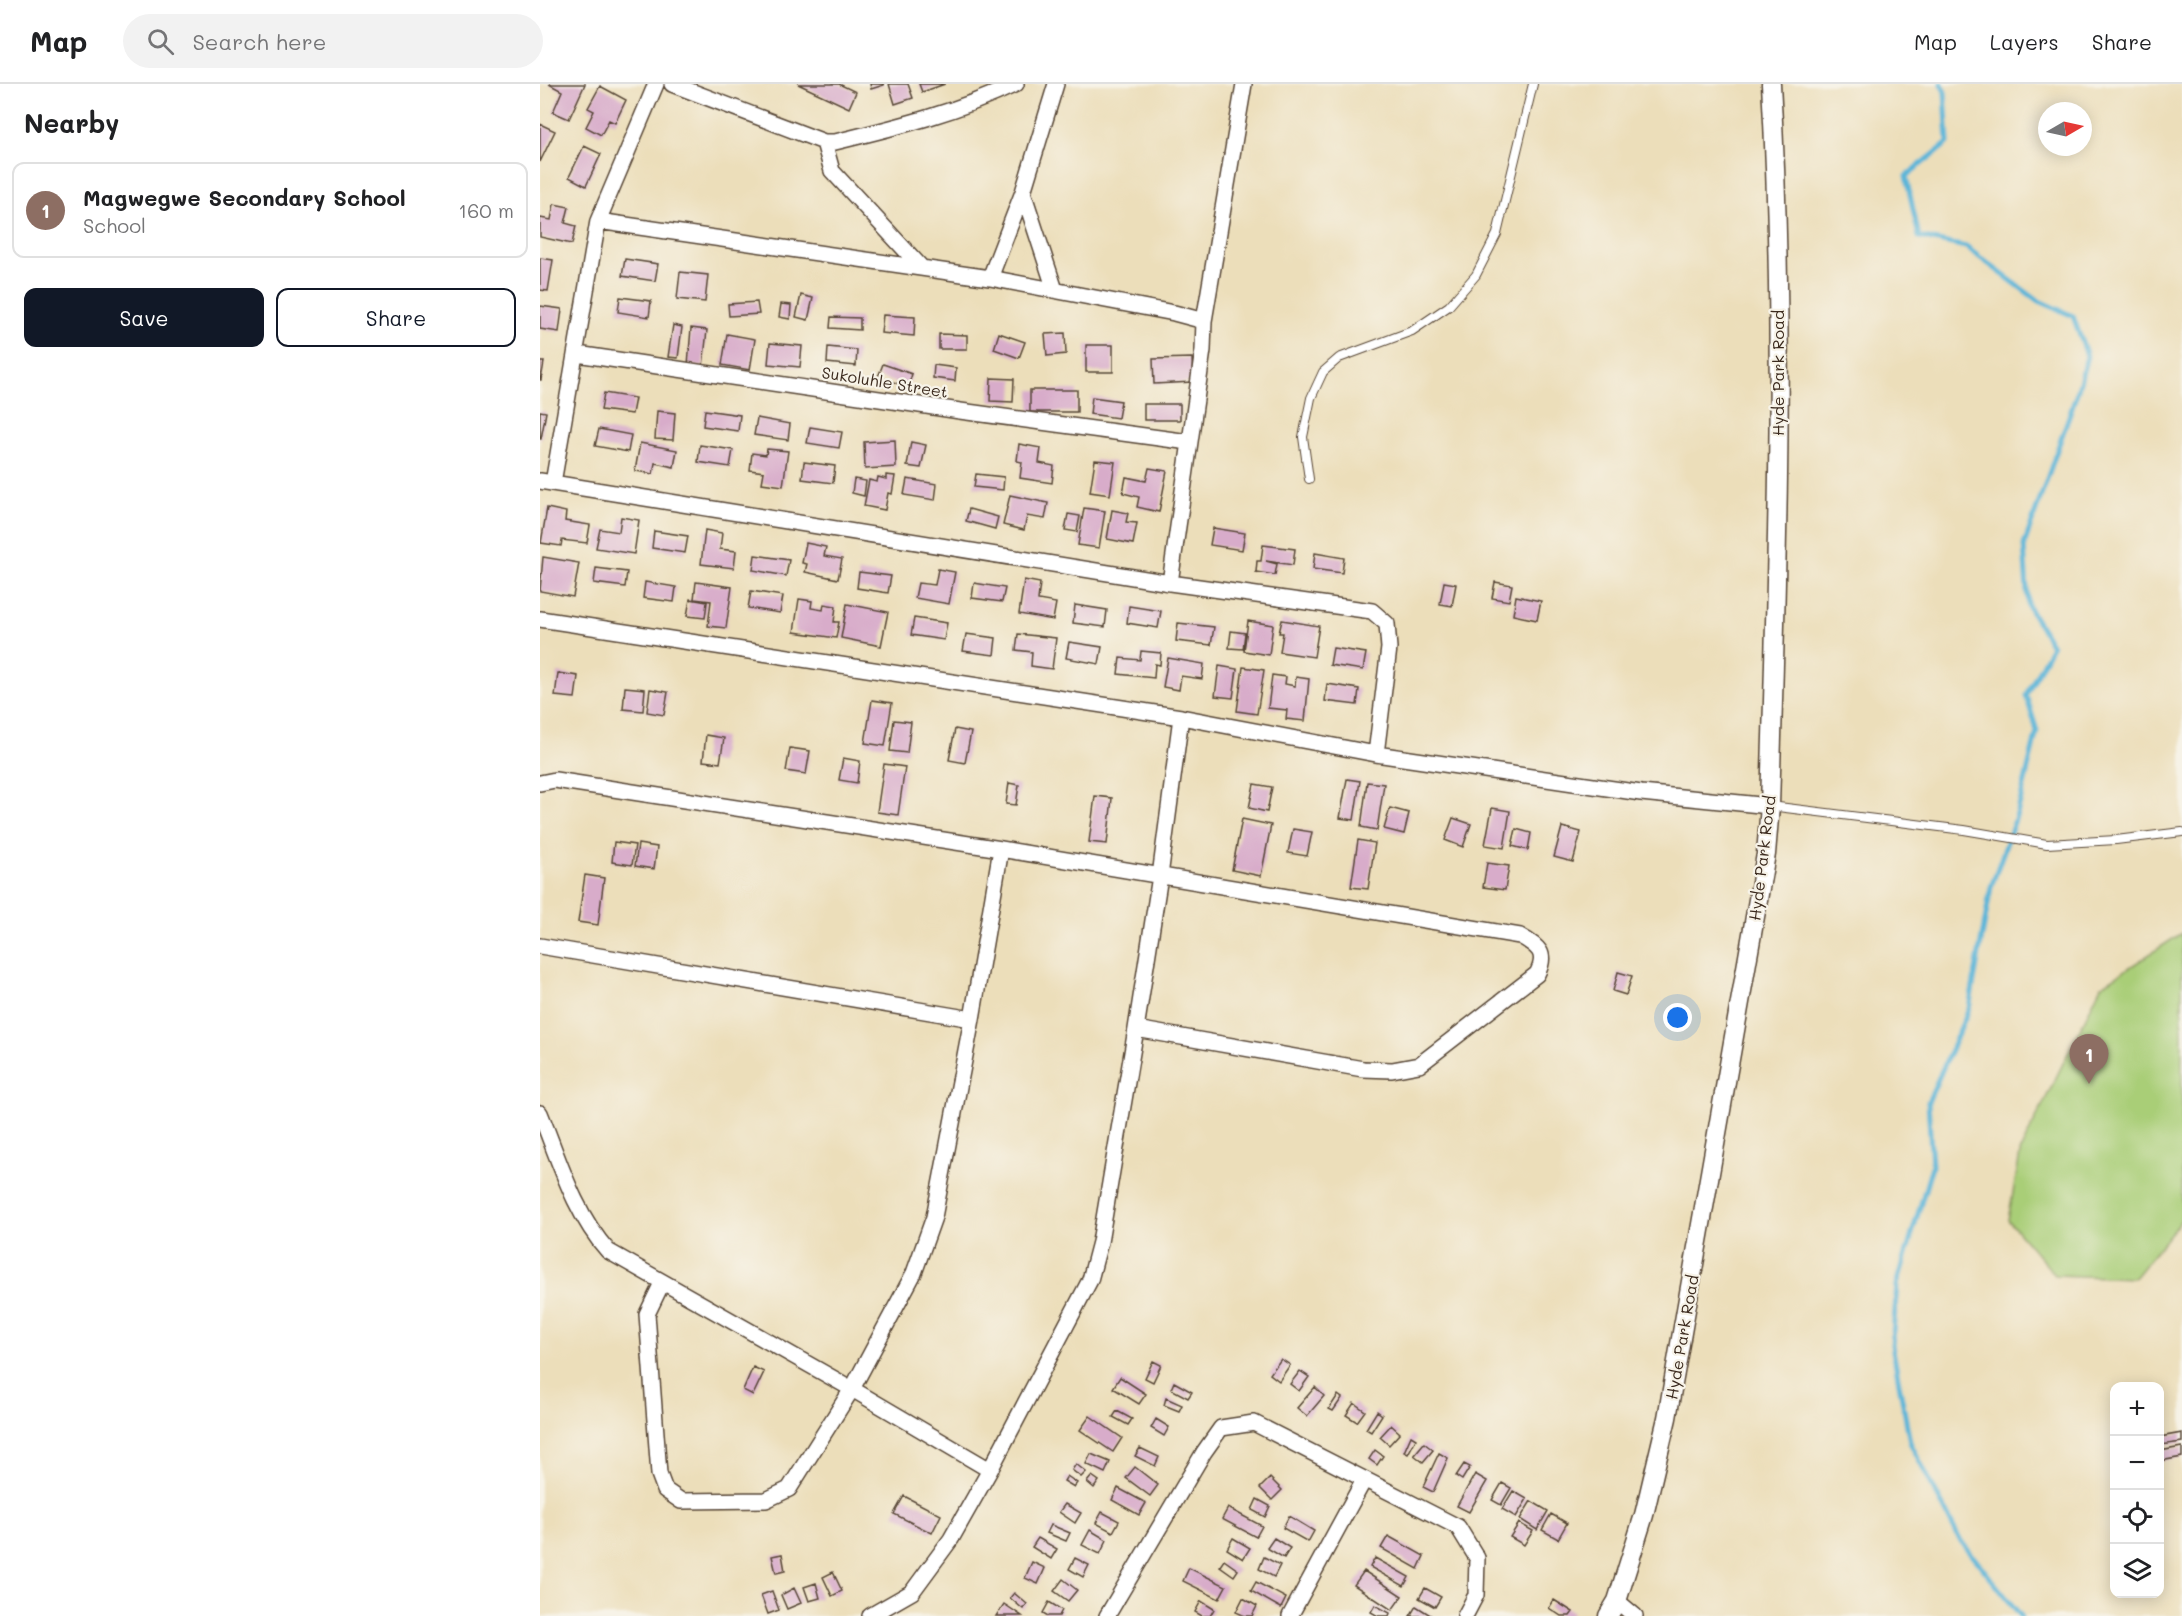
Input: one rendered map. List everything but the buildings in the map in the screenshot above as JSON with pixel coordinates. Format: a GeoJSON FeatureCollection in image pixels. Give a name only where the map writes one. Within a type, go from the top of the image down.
{"type":"FeatureCollection","features":[{"type":"Feature","properties":{"kind":"street"},"geometry":{"type":"LineString","coordinates":[[656,84],[598,221],[577,354],[547,482],[1170,583],[1372,611],[1387,624],[1389,648],[1376,754]]}},
{"type":"Feature","properties":{"kind":"street"},"geometry":{"type":"LineString","coordinates":[[672,84],[824,142],[835,142],[934,117],[982,100],[1016,84]]}},
{"type":"Feature","properties":{"kind":"street"},"geometry":{"type":"LineString","coordinates":[[990,278],[1023,192],[1056,84]]}},
{"type":"Feature","properties":{"kind":"street"},"geometry":{"type":"LineString","coordinates":[[1170,583],[1203,350],[1204,321],[1244,84]]}},
{"type":"Feature","properties":{"kind":"street","name":"Hyde Park Road"},"geometry":{"type":"LineString","coordinates":[[1612,1608],[1644,1515],[1667,1418],[1766,854],[1770,806],[1778,499],[1776,178],[1771,84]]}},
{"type":"Feature","properties":{"kind":"street"},"geometry":{"type":"LineString","coordinates":[[824,142],[832,171],[922,268]]}},
{"type":"Feature","properties":{"kind":"street"},"geometry":{"type":"LineString","coordinates":[[1023,192],[1055,290]]}},
{"type":"Feature","properties":{"kind":"street"},"geometry":{"type":"LineString","coordinates":[[598,221],[990,278],[1174,313],[1204,321]]}},
{"type":"Feature","properties":{"kind":"street","name":"Sukoluhle Street"},"geometry":{"type":"LineString","coordinates":[[577,354],[948,410],[1189,442]]}},
{"type":"Feature","properties":{"kind":"street"},"geometry":{"type":"LineString","coordinates":[[540,619],[1181,717],[1376,754],[1641,793],[1770,806]]}},
{"type":"Feature","properties":{"kind":"street"},"geometry":{"type":"LineString","coordinates":[[870,1616],[912,1592],[951,1539],[1090,1280],[1100,1242],[1136,1029],[1160,876],[1181,717]]}},
{"type":"Feature","properties":{"kind":"street"},"geometry":{"type":"LineString","coordinates":[[540,783],[555,780],[1001,849],[1520,936],[1535,945],[1542,954],[1537,974],[1419,1065],[1392,1070],[1363,1069],[1136,1029]]}},
{"type":"Feature","properties":{"kind":"street"},"geometry":{"type":"LineString","coordinates":[[662,1284],[647,1314],[659,1474],[665,1490],[681,1501],[766,1500],[789,1489],[852,1389],[914,1273],[934,1217],[972,1019],[1001,849]]}},
{"type":"Feature","properties":{"kind":"street"},"geometry":{"type":"LineString","coordinates":[[540,946],[972,1019]]}},
{"type":"Feature","properties":{"kind":"street"},"geometry":{"type":"LineString","coordinates":[[540,1113],[583,1218],[594,1236],[608,1251],[990,1470]]}},
{"type":"Feature","properties":{"kind":"street"},"geometry":{"type":"LineString","coordinates":[[1107,1616],[1204,1452],[1221,1428],[1254,1423],[1458,1527],[1477,1558],[1476,1595],[1465,1616]]}},
{"type":"Feature","properties":{"kind":"street"},"geometry":{"type":"LineString","coordinates":[[1290,1616],[1364,1480]]}},
{"type":"Feature","properties":{"kind":"street"},"geometry":{"type":"LineString","coordinates":[[1612,1608],[1635,1616]]}},
{"type":"Feature","properties":{"kind":"lane"},"geometry":{"type":"LineString","coordinates":[[1310,478],[1303,437],[1311,398],[1323,372],[1339,357],[1412,331],[1449,306],[1476,275],[1497,234],[1533,84]]}},
{"type":"Feature","properties":{"kind":"lane"},"geometry":{"type":"LineString","coordinates":[[1770,806],[1964,830],[2047,844],[2116,840],[2182,832]]}},
{"type":"Feature","properties":{"kind":"green space"},"geometry":{"type":"Polygon","coordinates":[[[2182,933],[2182,1219],[2134,1278],[2055,1275],[2008,1220],[2021,1149],[2101,986],[2182,933]]]}},
{"type":"Feature","properties":{"kind":"waterway"},"geometry":{"type":"LineString","coordinates":[[1941,84],[1945,92],[1948,143],[1906,176],[1919,237],[1966,247],[2037,300],[2073,316],[2087,356],[2078,390],[2024,545],[2028,606],[2052,646],[2026,695],[2037,731],[2018,811],[1991,887],[1969,1009],[1928,1102],[1932,1166],[1897,1285],[1892,1345],[1910,1442],[1960,1540],[2021,1616]]}},
{"type":"Feature","properties":{"kind":"place","name":"Magwegwe Secondary School"},"geometry":{"type":"Point","coordinates":[2089,1084]}}]}
